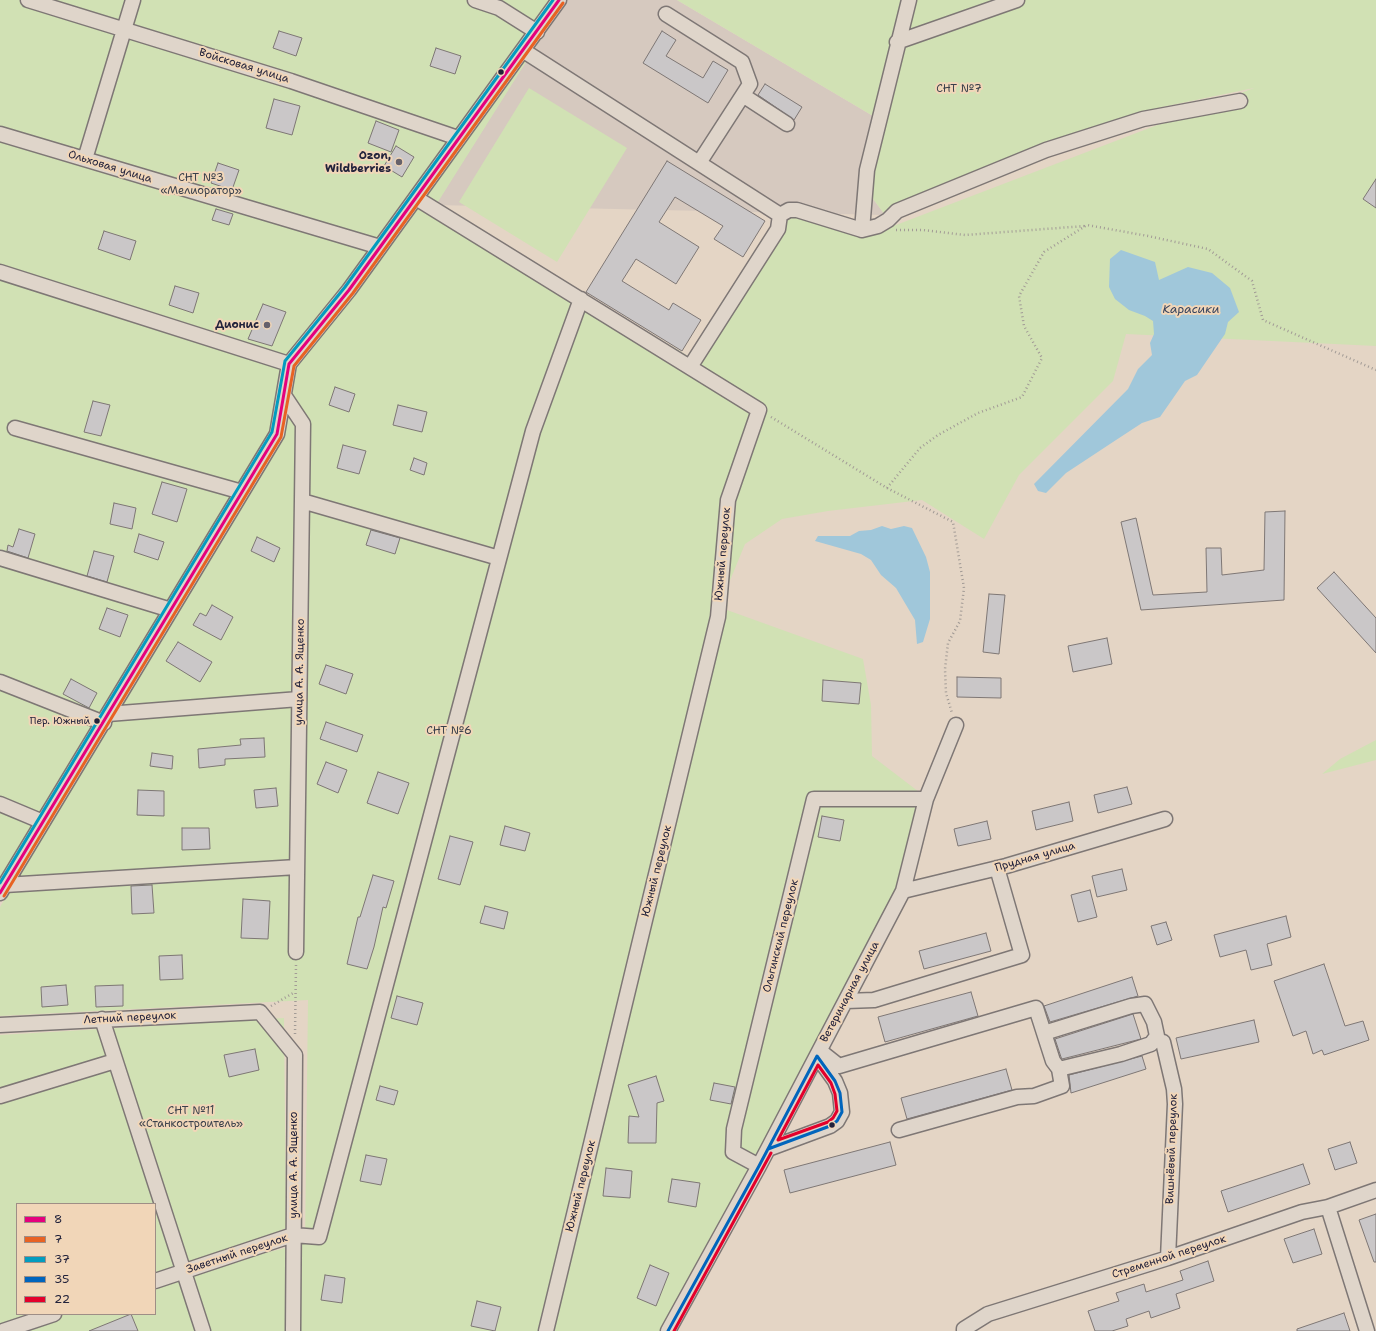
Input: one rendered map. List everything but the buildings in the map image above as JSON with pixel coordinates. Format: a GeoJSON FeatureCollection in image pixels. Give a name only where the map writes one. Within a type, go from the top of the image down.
{"type":"FeatureCollection","features":[{"type":"Feature","properties":{"kind":"street","name":"Войсковая улица"},"geometry":{"type":"LineString","coordinates":[[28,0],[291,80],[458,138]]}},
{"type":"Feature","properties":{"kind":"street"},"geometry":{"type":"LineString","coordinates":[[85,159],[133,0]]}},
{"type":"Feature","properties":{"kind":"street"},"geometry":{"type":"LineString","coordinates":[[475,0],[499,8],[537,32]]}},
{"type":"Feature","properties":{"kind":"street"},"geometry":{"type":"LineString","coordinates":[[2,889],[277,434],[290,364],[350,290],[458,138],[524,51],[559,0]]}},
{"type":"Feature","properties":{"kind":"street"},"geometry":{"type":"LineString","coordinates":[[862,230],[867,170],[897,42],[909,0]]}},
{"type":"Feature","properties":{"kind":"street"},"geometry":{"type":"LineString","coordinates":[[897,42],[1017,0]]}},
{"type":"Feature","properties":{"kind":"street"},"geometry":{"type":"LineString","coordinates":[[666,14],[742,62],[750,84],[744,96],[699,163]]}},
{"type":"Feature","properties":{"kind":"street"},"geometry":{"type":"LineString","coordinates":[[524,51],[780,215]]}},
{"type":"Feature","properties":{"kind":"street"},"geometry":{"type":"LineString","coordinates":[[744,96],[787,124]]}},
{"type":"Feature","properties":{"kind":"street"},"geometry":{"type":"LineString","coordinates":[[780,215],[789,210],[797,210],[862,230],[878,226],[898,211],[1046,150],[1143,120],[1240,101]]}},
{"type":"Feature","properties":{"kind":"street","name":"Ольховая улица"},"geometry":{"type":"LineString","coordinates":[[0,134],[380,247]]}},
{"type":"Feature","properties":{"kind":"street"},"geometry":{"type":"LineString","coordinates":[[416,198],[759,410]]}},
{"type":"Feature","properties":{"kind":"street"},"geometry":{"type":"LineString","coordinates":[[690,367],[778,229],[780,215]]}},
{"type":"Feature","properties":{"kind":"street"},"geometry":{"type":"LineString","coordinates":[[0,272],[290,364]]}},
{"type":"Feature","properties":{"kind":"street"},"geometry":{"type":"LineString","coordinates":[[302,501],[499,558],[533,431],[581,299]]}},
{"type":"Feature","properties":{"kind":"street","name":"улица А. А. Ященко"},"geometry":{"type":"LineString","coordinates":[[285,397],[303,424],[296,952]]}},
{"type":"Feature","properties":{"kind":"street","name":"Южный переулок"},"geometry":{"type":"LineString","coordinates":[[546,1331],[718,617],[728,500],[759,410]]}},
{"type":"Feature","properties":{"kind":"street"},"geometry":{"type":"LineString","coordinates":[[15,428],[242,492]]}},
{"type":"Feature","properties":{"kind":"street"},"geometry":{"type":"LineString","coordinates":[[0,558],[170,610]]}},
{"type":"Feature","properties":{"kind":"street","name":"Заветный переулок"},"geometry":{"type":"LineString","coordinates":[[156,1281],[294,1235],[319,1237],[499,558]]}},
{"type":"Feature","properties":{"kind":"street"},"geometry":{"type":"LineString","coordinates":[[0,682],[106,718],[299,699]]}},
{"type":"Feature","properties":{"kind":"street","name":"Ветеринарная улица"},"geometry":{"type":"LineString","coordinates":[[668,1331],[759,1166],[903,891],[926,799],[956,725]]}},
{"type":"Feature","properties":{"kind":"street","name":"Ольгинский переулок"},"geometry":{"type":"LineString","coordinates":[[759,1166],[733,1152],[734,1129],[814,799],[926,799]]}},
{"type":"Feature","properties":{"kind":"street"},"geometry":{"type":"LineString","coordinates":[[0,804],[43,822]]}},
{"type":"Feature","properties":{"kind":"street","name":"Прудная улица"},"geometry":{"type":"LineString","coordinates":[[903,891],[997,868],[1165,819]]}},
{"type":"Feature","properties":{"kind":"street"},"geometry":{"type":"LineString","coordinates":[[2,889],[297,867]]}},
{"type":"Feature","properties":{"kind":"street"},"geometry":{"type":"LineString","coordinates":[[846,1001],[874,1000],[1022,954],[997,868]]}},
{"type":"Feature","properties":{"kind":"street"},"geometry":{"type":"LineString","coordinates":[[1044,1033],[1130,1006],[1145,1004],[1154,1022],[1157,1036],[1151,1044],[1121,1054],[1059,1069]]}},
{"type":"Feature","properties":{"kind":"street"},"geometry":{"type":"LineString","coordinates":[[818,1054],[839,1066],[1036,1008],[1053,1061],[1059,1069],[1062,1086],[1034,1096],[1017,1097],[899,1130]]}},
{"type":"Feature","properties":{"kind":"street"},"geometry":{"type":"LineString","coordinates":[[260,1012],[295,1054]]}},
{"type":"Feature","properties":{"kind":"street","name":"Летний переулок"},"geometry":{"type":"LineString","coordinates":[[0,1025],[260,1012]]}},
{"type":"Feature","properties":{"kind":"street"},"geometry":{"type":"LineString","coordinates":[[102,1019],[203,1331]]}},
{"type":"Feature","properties":{"kind":"street","name":"Вишнёвый переулок"},"geometry":{"type":"LineString","coordinates":[[1163,1042],[1174,1089],[1175,1104],[1168,1258]]}},
{"type":"Feature","properties":{"kind":"street","name":"улица А. А. Ященко"},"geometry":{"type":"LineString","coordinates":[[293,1331],[295,1054]]}},
{"type":"Feature","properties":{"kind":"street"},"geometry":{"type":"LineString","coordinates":[[768,1149],[830,1126],[837,1121],[842,1112],[840,1093],[835,1081],[818,1054]]}},
{"type":"Feature","properties":{"kind":"street"},"geometry":{"type":"LineString","coordinates":[[0,1096],[115,1060]]}},
{"type":"Feature","properties":{"kind":"street","name":"Стременной переулок"},"geometry":{"type":"LineString","coordinates":[[964,1330],[988,1314],[1168,1258],[1302,1212],[1328,1207],[1376,1190]]}},
{"type":"Feature","properties":{"kind":"street"},"geometry":{"type":"LineString","coordinates":[[1328,1207],[1367,1331]]}},
{"type":"Feature","properties":{"kind":"street"},"geometry":{"type":"LineString","coordinates":[[3,1331],[51,1315]]}},
{"type":"Feature","properties":{"kind":"path"},"geometry":{"type":"LineString","coordinates":[[893,230],[923,230],[965,235],[1087,225],[1208,249],[1252,281],[1263,320],[1376,370]]}},
{"type":"Feature","properties":{"kind":"path"},"geometry":{"type":"LineString","coordinates":[[887,488],[920,448],[938,435],[978,413],[1022,396],[1042,358],[1024,326],[1019,296],[1044,252],[1087,225]]}},
{"type":"Feature","properties":{"kind":"path"},"geometry":{"type":"LineString","coordinates":[[759,410],[887,488],[953,522],[964,588],[960,621],[948,643],[945,669],[946,694],[956,725]]}},
{"type":"Feature","properties":{"kind":"path"},"geometry":{"type":"LineString","coordinates":[[295,1054],[296,952]]}},
{"type":"Feature","properties":{"kind":"path"},"geometry":{"type":"LineString","coordinates":[[260,1012],[295,992]]}},
{"type":"Feature","properties":{"kind":"shaded area"},"geometry":{"type":"Polygon","coordinates":[[[565,0],[677,0],[873,116],[865,188],[885,215],[435,205],[565,0]]]}},
{"type":"Feature","properties":{"kind":"green space"},"geometry":{"type":"Polygon","coordinates":[[[0,0],[565,0],[436,205],[698,362],[780,215],[896,225],[1254,88],[1162,107],[885,215],[865,188],[873,116],[677,0],[1376,0],[1376,346],[1126,334],[1113,381],[1019,475],[984,539],[922,500],[828,511],[782,519],[745,544],[729,583],[727,610],[863,659],[871,705],[872,756],[923,795],[906,894],[666,1331],[0,1331],[0,1035],[284,1018],[286,1228],[193,1271],[305,1243],[308,1000],[0,1016],[0,907],[259,456],[0,884],[0,0]]]}},
{"type":"Feature","properties":{"kind":"green space"},"geometry":{"type":"Polygon","coordinates":[[[529,88],[627,148],[557,262],[459,202],[529,88]]]}},
{"type":"Feature","properties":{"kind":"green space"},"geometry":{"type":"Polygon","coordinates":[[[1376,740],[1376,760],[1322,774],[1340,759],[1376,740]]]}},
{"type":"Feature","properties":{"kind":"water","name":"Карасики"},"geometry":{"type":"Polygon","coordinates":[[[1121,250],[1155,262],[1159,280],[1188,267],[1212,273],[1230,288],[1239,312],[1228,322],[1225,334],[1197,375],[1185,381],[1160,417],[1142,423],[1066,473],[1046,493],[1038,491],[1034,484],[1128,389],[1138,369],[1152,355],[1150,343],[1154,334],[1153,321],[1145,316],[1129,310],[1115,299],[1109,287],[1110,259],[1121,250]]]}},
{"type":"Feature","properties":{"kind":"water"},"geometry":{"type":"Polygon","coordinates":[[[882,526],[891,529],[904,526],[912,528],[926,557],[930,572],[930,619],[923,642],[917,644],[915,620],[896,588],[881,575],[871,560],[861,554],[815,541],[818,536],[850,536],[859,531],[871,530],[882,526]]]}},
{"type":"Feature","properties":{"kind":"transit line","name":"37"},"geometry":{"type":"LineString","coordinates":[[0,883],[272,432],[285,361],[345,287],[553,0]]}},
{"type":"Feature","properties":{"kind":"transit line","name":"8"},"geometry":{"type":"LineString","coordinates":[[0,893],[277,434],[289,364],[349,290],[559,0]]}},
{"type":"Feature","properties":{"kind":"transit line","name":"7"},"geometry":{"type":"LineString","coordinates":[[4,896],[281,437],[294,366],[353,293],[563,3]]}},
{"type":"Feature","properties":{"kind":"transit line","name":"35"},"geometry":{"type":"LineString","coordinates":[[668,1331],[759,1166],[817,1056],[835,1081],[840,1093],[842,1112],[837,1121],[830,1126],[768,1149]]}},
{"type":"Feature","properties":{"kind":"transit line","name":"22"},"geometry":{"type":"LineString","coordinates":[[818,1065],[831,1083],[835,1094],[837,1111],[833,1118],[828,1122],[778,1140],[818,1065]]}},
{"type":"Feature","properties":{"kind":"transit line","name":"22"},"geometry":{"type":"LineString","coordinates":[[674,1331],[771,1153]]}},
{"type":"Feature","properties":{"kind":"place","name":"Ozon, Wildberries"},"geometry":{"type":"Point","coordinates":[399,162]}},
{"type":"Feature","properties":{"kind":"place","name":"Дионис"},"geometry":{"type":"Point","coordinates":[267,325]}},
{"type":"Feature","properties":{"kind":"place","name":"Пер. Южный"},"geometry":{"type":"Point","coordinates":[97,721]}},
{"type":"Feature","properties":{"kind":"park label","name":"СНТ №7"},"geometry":{"type":"Point","coordinates":[959,89]}},
{"type":"Feature","properties":{"kind":"park label","name":"СНТ №3 «Мелиоратор»"},"geometry":{"type":"Point","coordinates":[201,184]}},
{"type":"Feature","properties":{"kind":"park label","name":"СНТ №6"},"geometry":{"type":"Point","coordinates":[449,731]}},
{"type":"Feature","properties":{"kind":"park label","name":"СНТ №11 «Станкостроитель»"},"geometry":{"type":"Point","coordinates":[191,1117]}}]}
